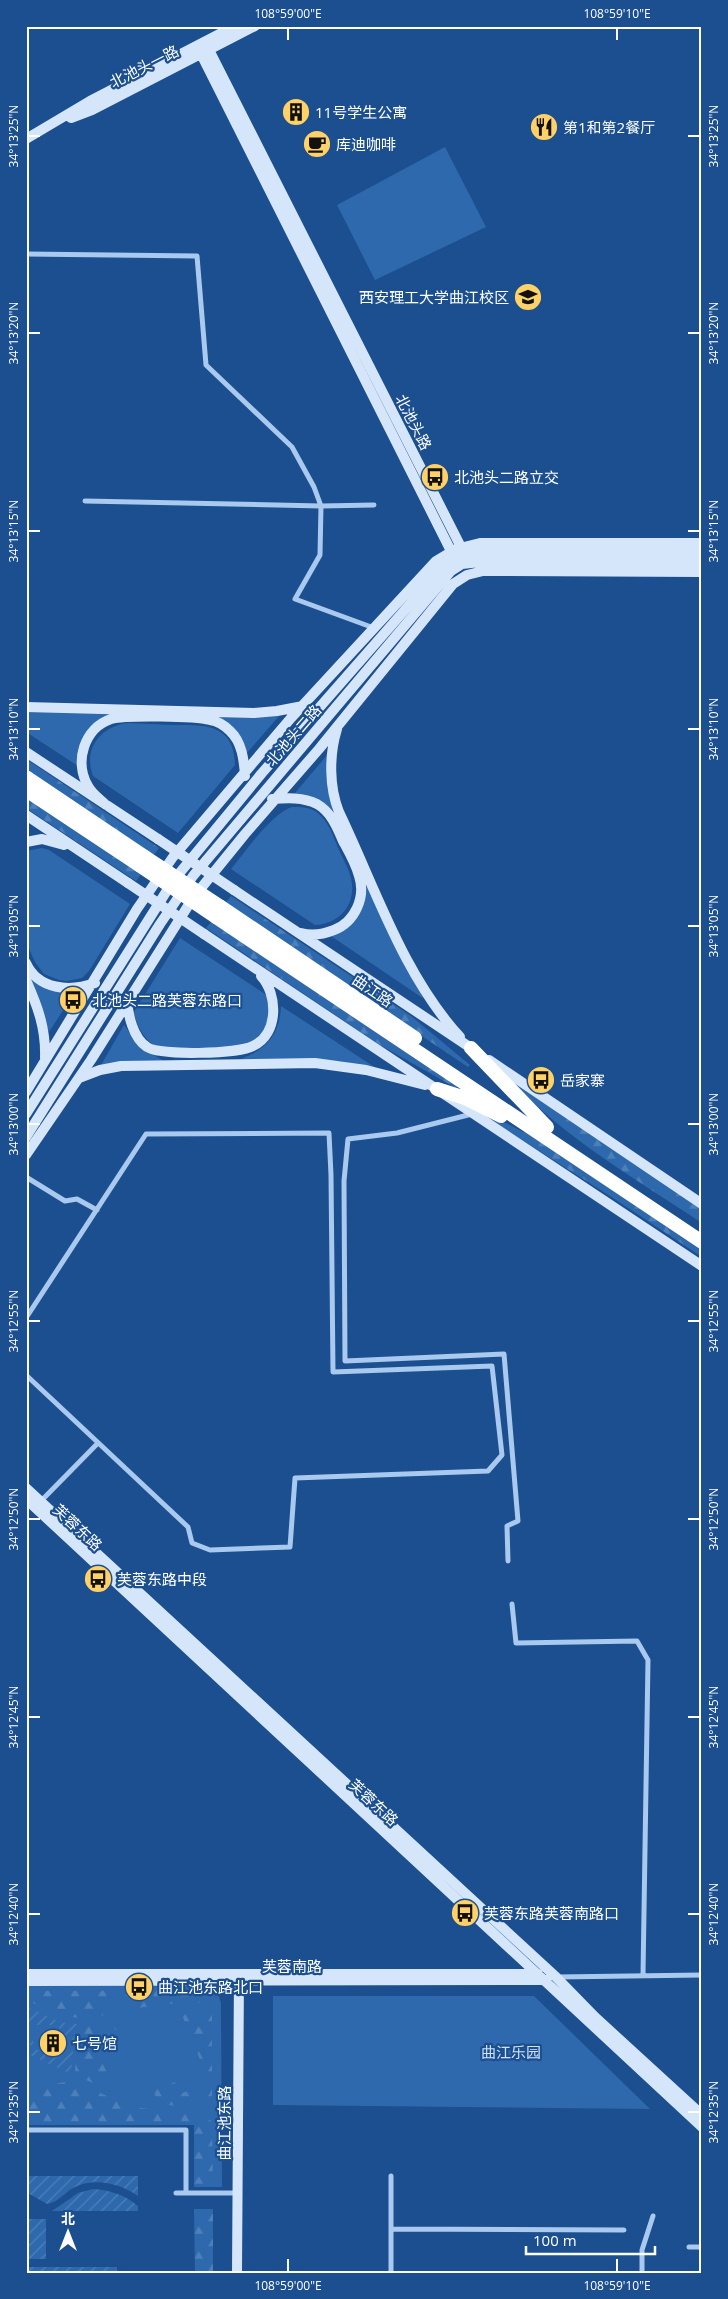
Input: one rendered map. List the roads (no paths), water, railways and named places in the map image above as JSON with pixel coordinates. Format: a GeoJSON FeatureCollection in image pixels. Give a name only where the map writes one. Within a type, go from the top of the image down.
{"type":"FeatureCollection","features":[{"type":"Feature","properties":{"kind":"highway","name":"曲江路"},"geometry":{"type":"LineString","coordinates":[[26,777],[142,861],[218,912],[547,1132],[702,1230]]}},
{"type":"Feature","properties":{"kind":"highway","name":"曲江路"},"geometry":{"type":"LineString","coordinates":[[26,790],[142,861]]}},
{"type":"Feature","properties":{"kind":"highway"},"geometry":{"type":"LineString","coordinates":[[471,1048],[547,1132]]}},
{"type":"Feature","properties":{"kind":"highway"},"geometry":{"type":"LineString","coordinates":[[438,1089],[466,1098],[547,1132]]}},
{"type":"Feature","properties":{"kind":"highway","name":"曲江路"},"geometry":{"type":"LineString","coordinates":[[547,1132],[702,1242]]}},
{"type":"Feature","properties":{"kind":"main road","name":"北池头一路"},"geometry":{"type":"LineString","coordinates":[[203,48],[236,26]]}},
{"type":"Feature","properties":{"kind":"main road","name":"北池头一路"},"geometry":{"type":"LineString","coordinates":[[26,139],[90,101],[255,26]]}},
{"type":"Feature","properties":{"kind":"main road","name":"北池头路"},"geometry":{"type":"LineString","coordinates":[[203,48],[458,555]]}},
{"type":"Feature","properties":{"kind":"main road"},"geometry":{"type":"LineString","coordinates":[[26,1092],[137,909],[173,857],[302,706],[426,570],[488,543],[702,543]]}},
{"type":"Feature","properties":{"kind":"main road"},"geometry":{"type":"LineString","coordinates":[[458,555],[702,552]]}},
{"type":"Feature","properties":{"kind":"main road"},"geometry":{"type":"LineString","coordinates":[[458,555],[480,562],[702,562]]}},
{"type":"Feature","properties":{"kind":"main road","name":"北池头二路"},"geometry":{"type":"LineString","coordinates":[[26,1114],[173,881],[239,800],[438,571],[458,555]]}},
{"type":"Feature","properties":{"kind":"main road","name":"北池头二路"},"geometry":{"type":"LineString","coordinates":[[26,1137],[193,876],[349,693],[444,577],[458,555]]}},
{"type":"Feature","properties":{"kind":"main road"},"geometry":{"type":"LineString","coordinates":[[26,1155],[78,1078],[193,898],[453,584],[467,575],[498,571],[702,572]]}},
{"type":"Feature","properties":{"kind":"main road"},"geometry":{"type":"LineString","coordinates":[[26,706],[254,713],[277,712],[318,700],[335,689]]}},
{"type":"Feature","properties":{"kind":"main road"},"geometry":{"type":"LineString","coordinates":[[349,693],[333,744],[331,773],[338,812],[416,976],[446,1022],[471,1048]]}},
{"type":"Feature","properties":{"kind":"main road"},"geometry":{"type":"LineString","coordinates":[[106,805],[89,788],[83,771],[82,757],[89,736],[98,727],[112,719],[127,717],[203,719],[219,723],[230,730],[237,740],[245,772],[245,784],[239,800]]}},
{"type":"Feature","properties":{"kind":"main road","name":"曲江路"},"geometry":{"type":"LineString","coordinates":[[26,752],[702,1204]]}},
{"type":"Feature","properties":{"kind":"main road"},"geometry":{"type":"LineString","coordinates":[[249,809],[262,801],[276,799],[302,799],[316,803],[326,810],[334,821],[361,882],[357,908],[351,918],[341,926],[317,934],[294,930]]}},
{"type":"Feature","properties":{"kind":"main road"},"geometry":{"type":"LineString","coordinates":[[26,815],[702,1266]]}},
{"type":"Feature","properties":{"kind":"main road"},"geometry":{"type":"LineString","coordinates":[[26,842],[47,840],[76,848]]}},
{"type":"Feature","properties":{"kind":"main road"},"geometry":{"type":"LineString","coordinates":[[26,963],[36,977],[56,987],[72,988],[91,984],[109,976],[116,969]]}},
{"type":"Feature","properties":{"kind":"main road"},"geometry":{"type":"LineString","coordinates":[[130,973],[127,982],[127,1002],[137,1037],[147,1048],[154,1051],[171,1053],[244,1049],[253,1046],[263,1038],[271,1024],[273,1011],[269,987],[252,966]]}},
{"type":"Feature","properties":{"kind":"main road"},"geometry":{"type":"LineString","coordinates":[[26,980],[42,1018],[45,1037],[46,1059],[35,1099]]}},
{"type":"Feature","properties":{"kind":"main road"},"geometry":{"type":"LineString","coordinates":[[52,1097],[78,1078],[100,1070],[121,1066],[316,1063],[366,1070],[438,1089]]}},
{"type":"Feature","properties":{"kind":"main road","name":"芙蓉东路"},"geometry":{"type":"LineString","coordinates":[[26,1488],[556,1977],[595,2017],[702,2115]]}},
{"type":"Feature","properties":{"kind":"main road","name":"芙蓉东路"},"geometry":{"type":"LineString","coordinates":[[26,1499],[702,2127]]}},
{"type":"Feature","properties":{"kind":"main road","name":"芙蓉南路"},"geometry":{"type":"LineString","coordinates":[[26,1974],[545,1981],[556,1977]]}},
{"type":"Feature","properties":{"kind":"main road","name":"芙蓉南路"},"geometry":{"type":"LineString","coordinates":[[26,1981],[537,1974],[556,1977]]}},
{"type":"Feature","properties":{"kind":"main road","name":"曲江池东路"},"geometry":{"type":"LineString","coordinates":[[237,2273],[239,1977]]}},
{"type":"Feature","properties":{"kind":"street"},"geometry":{"type":"LineString","coordinates":[[26,254],[196,256],[206,365],[292,447],[314,486],[321,506],[320,555],[295,599],[374,628]]}},
{"type":"Feature","properties":{"kind":"street"},"geometry":{"type":"LineString","coordinates":[[85,501],[321,506],[374,505]]}},
{"type":"Feature","properties":{"kind":"street"},"geometry":{"type":"LineString","coordinates":[[458,555],[467,575]]}},
{"type":"Feature","properties":{"kind":"street"},"geometry":{"type":"LineString","coordinates":[[475,1114],[397,1133],[348,1139],[344,1181],[345,1360],[504,1354],[518,1521],[507,1526],[508,1561]]}},
{"type":"Feature","properties":{"kind":"street"},"geometry":{"type":"LineString","coordinates":[[26,1318],[146,1134],[329,1133],[333,1372],[492,1366],[502,1455],[488,1471],[295,1478],[290,1546],[210,1550],[192,1543],[188,1527],[26,1374]]}},
{"type":"Feature","properties":{"kind":"street"},"geometry":{"type":"LineString","coordinates":[[26,1177],[65,1202],[77,1200],[97,1210]]}},
{"type":"Feature","properties":{"kind":"street"},"geometry":{"type":"LineString","coordinates":[[41,1502],[98,1443]]}},
{"type":"Feature","properties":{"kind":"street"},"geometry":{"type":"LineString","coordinates":[[512,1604],[516,1643],[636,1641],[648,1660],[643,1976]]}},
{"type":"Feature","properties":{"kind":"street","name":"芙蓉南路"},"geometry":{"type":"LineString","coordinates":[[556,1977],[702,1975]]}},
{"type":"Feature","properties":{"kind":"street"},"geometry":{"type":"LineString","coordinates":[[26,2130],[186,2130],[186,2193]]}},
{"type":"Feature","properties":{"kind":"street"},"geometry":{"type":"LineString","coordinates":[[391,2176],[391,2273]]}},
{"type":"Feature","properties":{"kind":"street"},"geometry":{"type":"LineString","coordinates":[[176,2193],[238,2193]]}},
{"type":"Feature","properties":{"kind":"street"},"geometry":{"type":"LineString","coordinates":[[642,2273],[642,2250],[653,2216]]}},
{"type":"Feature","properties":{"kind":"street"},"geometry":{"type":"LineString","coordinates":[[391,2229],[624,2230]]}},
{"type":"Feature","properties":{"kind":"street"},"geometry":{"type":"LineString","coordinates":[[689,2247],[702,2247]]}},
{"type":"Feature","properties":{"kind":"place","name":"11号学生公寓"},"geometry":{"type":"Point","coordinates":[296,112]}},
{"type":"Feature","properties":{"kind":"place","name":"第1和第2餐厅"},"geometry":{"type":"Point","coordinates":[544,127]}},
{"type":"Feature","properties":{"kind":"place","name":"库迪咖啡"},"geometry":{"type":"Point","coordinates":[317,144]}},
{"type":"Feature","properties":{"kind":"place","name":"西安理工大学曲江校区"},"geometry":{"type":"Point","coordinates":[528,297]}},
{"type":"Feature","properties":{"kind":"place","name":"北池头二路立交"},"geometry":{"type":"Point","coordinates":[435,477]}},
{"type":"Feature","properties":{"kind":"place","name":"北池头二路芙蓉东路口"},"geometry":{"type":"Point","coordinates":[73,1000]}},
{"type":"Feature","properties":{"kind":"place","name":"岳家寨"},"geometry":{"type":"Point","coordinates":[541,1080]}},
{"type":"Feature","properties":{"kind":"place","name":"芙蓉东路中段"},"geometry":{"type":"Point","coordinates":[98,1579]}},
{"type":"Feature","properties":{"kind":"place","name":"芙蓉东路芙蓉南路口"},"geometry":{"type":"Point","coordinates":[465,1913]}},
{"type":"Feature","properties":{"kind":"place","name":"曲江池东路北口"},"geometry":{"type":"Point","coordinates":[139,1987]}},
{"type":"Feature","properties":{"kind":"place","name":"七号馆"},"geometry":{"type":"Point","coordinates":[53,2043]}},
{"type":"Feature","properties":{"kind":"park label","name":"曲江乐园"},"geometry":{"type":"Point","coordinates":[511,2052]}}]}
